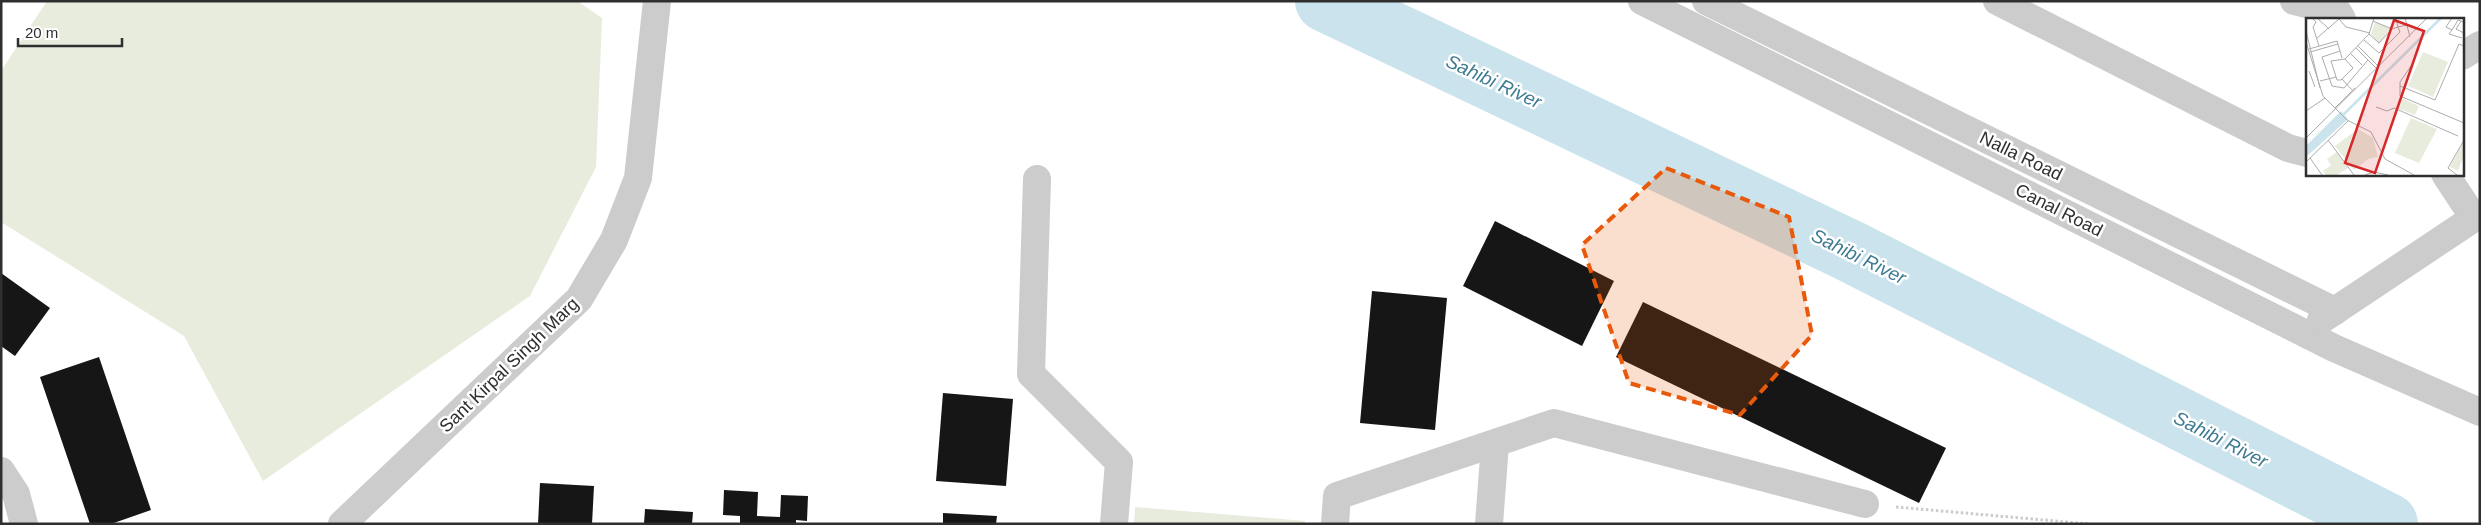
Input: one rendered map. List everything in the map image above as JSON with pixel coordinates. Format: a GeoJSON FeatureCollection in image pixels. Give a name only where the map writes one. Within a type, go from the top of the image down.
{"type":"FeatureCollection","features":[{"type":"Feature","properties":{"kind":"street","name":"Sant Kirpal Singh Marg"},"geometry":{"type":"LineString","coordinates":[[342,524],[579,299],[614,240],[638,178],[657,1]]}},
{"type":"Feature","properties":{"kind":"street","name":"Canal Road"},"geometry":{"type":"LineString","coordinates":[[1642,1],[2304,332],[2480,412]]}},
{"type":"Feature","properties":{"kind":"street","name":"Nalla Road"},"geometry":{"type":"LineString","coordinates":[[1706,1],[2335,311]]}},
{"type":"Feature","properties":{"kind":"street"},"geometry":{"type":"LineString","coordinates":[[1998,1],[2288,148],[2306,153]]}},
{"type":"Feature","properties":{"kind":"street"},"geometry":{"type":"LineString","coordinates":[[2294,1],[2340,11]]}},
{"type":"Feature","properties":{"kind":"street"},"geometry":{"type":"LineString","coordinates":[[2464,55],[2480,45]]}},
{"type":"Feature","properties":{"kind":"street"},"geometry":{"type":"LineString","coordinates":[[2304,332],[2477,216],[2446,175]]}},
{"type":"Feature","properties":{"kind":"street"},"geometry":{"type":"LineString","coordinates":[[1037,178],[1031,374],[1119,462],[1114,524]]}},
{"type":"Feature","properties":{"kind":"street"},"geometry":{"type":"LineString","coordinates":[[1335,524],[1337,496],[1554,423],[1865,504]]}},
{"type":"Feature","properties":{"kind":"street"},"geometry":{"type":"LineString","coordinates":[[1489,524],[1495,444]]}},
{"type":"Feature","properties":{"kind":"street"},"geometry":{"type":"LineString","coordinates":[[1,470],[16,494],[24,524]]}},
{"type":"Feature","properties":{"kind":"path"},"geometry":{"type":"LineString","coordinates":[[1865,504],[2090,524]]}},
{"type":"Feature","properties":{"kind":"highlighted area"},"geometry":{"type":"Polygon","coordinates":[[[1666,168],[1789,217],[1812,335],[1740,415],[1629,383],[1582,245],[1666,168]]]}},
{"type":"Feature","properties":{"kind":"shaded area"},"geometry":{"type":"Polygon","coordinates":[[[47,1],[577,1],[602,18],[596,167],[530,296],[263,481],[184,336],[1,222],[1,71],[47,1]]]}},
{"type":"Feature","properties":{"kind":"shaded area"},"geometry":{"type":"Polygon","coordinates":[[[1135,507],[1305,521],[1305,524],[1134,524],[1135,507]]]}},
{"type":"Feature","properties":{"kind":"building"},"geometry":{"type":"Polygon","coordinates":[[[1495,221],[1614,281],[1582,346],[1463,286],[1495,221]]]}},
{"type":"Feature","properties":{"kind":"building"},"geometry":{"type":"Polygon","coordinates":[[[1,273],[50,308],[15,356],[1,346],[1,273]]]}},
{"type":"Feature","properties":{"kind":"building"},"geometry":{"type":"Polygon","coordinates":[[[1372,291],[1447,298],[1435,430],[1360,423],[1372,291]]]}},
{"type":"Feature","properties":{"kind":"building"},"geometry":{"type":"Polygon","coordinates":[[[1643,302],[1946,448],[1919,503],[1616,357],[1643,302]]]}},
{"type":"Feature","properties":{"kind":"building"},"geometry":{"type":"Polygon","coordinates":[[[99,357],[151,510],[111,524],[90,524],[40,377],[99,357]]]}},
{"type":"Feature","properties":{"kind":"building"},"geometry":{"type":"Polygon","coordinates":[[[943,393],[1013,399],[1006,486],[936,481],[943,393]]]}},
{"type":"Feature","properties":{"kind":"building"},"geometry":{"type":"Polygon","coordinates":[[[540,483],[594,486],[592,524],[538,524],[540,483]]]}},
{"type":"Feature","properties":{"kind":"building"},"geometry":{"type":"Polygon","coordinates":[[[724,490],[758,492],[757,516],[780,517],[781,495],[808,496],[807,521],[796,520],[796,524],[740,524],[740,516],[723,515],[724,490]]]}},
{"type":"Feature","properties":{"kind":"building"},"geometry":{"type":"Polygon","coordinates":[[[645,509],[693,512],[692,524],[644,524],[645,509]]]}},
{"type":"Feature","properties":{"kind":"building"},"geometry":{"type":"Polygon","coordinates":[[[943,513],[997,516],[996,524],[943,524],[943,513]]]}},
{"type":"Feature","properties":{"kind":"waterway","name":"Sahibi River"},"geometry":{"type":"LineString","coordinates":[[1326,1],[1850,251],[2387,524]]}}]}
